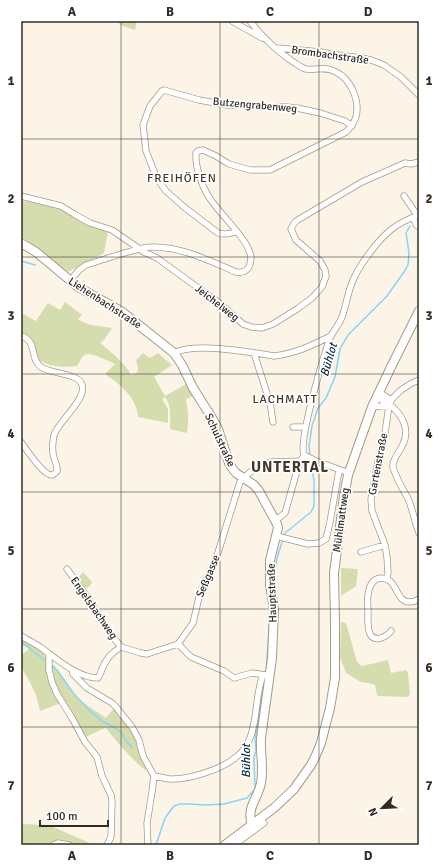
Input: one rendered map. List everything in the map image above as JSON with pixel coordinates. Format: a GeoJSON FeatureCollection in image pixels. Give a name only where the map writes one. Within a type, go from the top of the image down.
{"type":"FeatureCollection","features":[{"type":"Feature","properties":{"kind":"street"},"geometry":{"type":"LineString","coordinates":[[232,21],[268,41]]}},
{"type":"Feature","properties":{"kind":"street"},"geometry":{"type":"LineString","coordinates":[[70,281],[79,270],[86,265],[140,248],[151,247],[186,252],[205,258],[236,272],[245,272],[250,265],[251,258],[249,250],[244,241],[209,198],[199,176],[196,153],[203,150],[229,164],[250,170],[270,170],[346,132],[352,126],[356,117],[356,104],[351,86],[346,79],[337,72],[329,69],[307,69],[294,63],[268,41],[250,21]]}},
{"type":"Feature","properties":{"kind":"street","name":"Brombachstraße"},"geometry":{"type":"LineString","coordinates":[[276,48],[321,52],[371,60],[384,65],[401,77],[419,95]]}},
{"type":"Feature","properties":{"kind":"street","name":"Butzengrabenweg"},"geometry":{"type":"LineString","coordinates":[[236,232],[231,234],[218,233],[184,207],[166,191],[157,179],[146,151],[143,125],[150,106],[162,91],[170,91],[184,96],[227,105],[297,108],[345,121],[352,126]]}},
{"type":"Feature","properties":{"kind":"street","name":"Jeichelweg"},"geometry":{"type":"LineString","coordinates":[[21,196],[61,206],[90,223],[112,230],[157,258],[208,294],[243,324],[251,327],[262,328],[279,321],[301,306],[317,293],[325,281],[326,276],[323,266],[296,240],[291,229],[293,224],[362,182],[405,163],[411,164],[419,162]]}},
{"type":"Feature","properties":{"kind":"street"},"geometry":{"type":"LineString","coordinates":[[349,473],[306,456],[302,447],[305,428],[331,336],[343,316],[355,276],[374,247],[389,230],[396,225],[417,220],[415,212],[404,196]]}},
{"type":"Feature","properties":{"kind":"street","name":"Liehenbachstraße"},"geometry":{"type":"LineString","coordinates":[[21,243],[36,252],[78,287],[121,311],[174,353]]}},
{"type":"Feature","properties":{"kind":"street","name":"Mühlmattweg"},"geometry":{"type":"LineString","coordinates":[[225,845],[274,808],[294,789],[311,765],[321,743],[330,708],[335,678],[334,573],[344,496],[349,473],[372,407],[419,311]]}},
{"type":"Feature","properties":{"kind":"street"},"geometry":{"type":"LineString","coordinates":[[21,336],[31,342],[34,356],[38,365],[45,369],[80,381],[82,390],[81,396],[54,434],[52,445],[57,468],[55,473],[50,474],[42,469],[21,442]]}},
{"type":"Feature","properties":{"kind":"street"},"geometry":{"type":"LineString","coordinates":[[174,353],[179,350],[209,348],[274,356],[282,355],[331,336]]}},
{"type":"Feature","properties":{"kind":"street","name":"Schulstraße"},"geometry":{"type":"LineString","coordinates":[[174,353],[182,364],[196,394],[212,418],[232,468],[236,473],[259,490],[276,520]]}},
{"type":"Feature","properties":{"kind":"street"},"geometry":{"type":"LineString","coordinates":[[254,353],[270,403],[273,422]]}},
{"type":"Feature","properties":{"kind":"street"},"geometry":{"type":"LineString","coordinates":[[390,405],[392,400],[401,390],[419,380]]}},
{"type":"Feature","properties":{"kind":"street"},"geometry":{"type":"LineString","coordinates":[[378,395],[388,398],[390,405],[402,419],[406,428],[403,445],[394,460],[393,466],[409,502],[419,533]]}},
{"type":"Feature","properties":{"kind":"street"},"geometry":{"type":"LineString","coordinates":[[372,407],[390,405]]}},
{"type":"Feature","properties":{"kind":"street","name":"Gartenstraße"},"geometry":{"type":"LineString","coordinates":[[387,579],[388,572],[385,545],[372,511],[371,499],[379,456],[384,441],[390,405]]}},
{"type":"Feature","properties":{"kind":"street"},"geometry":{"type":"LineString","coordinates":[[293,427],[305,428]]}},
{"type":"Feature","properties":{"kind":"street"},"geometry":{"type":"LineString","coordinates":[[276,520],[285,513],[300,461],[306,456]]}},
{"type":"Feature","properties":{"kind":"street","name":"Seßgasse"},"geometry":{"type":"LineString","coordinates":[[178,644],[193,623],[200,593],[216,559],[240,482],[254,469],[264,464],[271,462],[300,461]]}},
{"type":"Feature","properties":{"kind":"street"},"geometry":{"type":"LineString","coordinates":[[281,537],[308,544],[319,543],[326,539],[339,470]]}},
{"type":"Feature","properties":{"kind":"street","name":"Hauptstraße"},"geometry":{"type":"LineString","coordinates":[[252,825],[250,814],[251,807],[262,782],[260,746],[267,676],[272,658],[274,610],[269,568],[270,560],[281,537],[276,520]]}},
{"type":"Feature","properties":{"kind":"street"},"geometry":{"type":"LineString","coordinates":[[360,552],[385,545]]}},
{"type":"Feature","properties":{"kind":"street","name":"Engelsbachweg"},"geometry":{"type":"LineString","coordinates":[[66,569],[84,591],[121,647]]}},
{"type":"Feature","properties":{"kind":"street"},"geometry":{"type":"LineString","coordinates":[[391,631],[388,635],[378,639],[374,638],[370,632],[368,625],[367,603],[368,593],[373,582],[379,579],[387,579],[393,584],[401,599],[406,602],[412,602],[419,599]]}},
{"type":"Feature","properties":{"kind":"street"},"geometry":{"type":"LineString","coordinates":[[21,636],[34,643],[72,670],[88,677],[98,678],[110,655],[121,647],[147,654],[178,644],[191,657],[224,671],[234,678],[252,673],[267,676]]}},
{"type":"Feature","properties":{"kind":"street"},"geometry":{"type":"LineString","coordinates":[[49,654],[49,670],[57,694],[85,742],[97,757],[102,776],[111,795],[111,837],[107,845]]}},
{"type":"Feature","properties":{"kind":"street"},"geometry":{"type":"LineString","coordinates":[[72,670],[73,674],[87,688],[112,704],[124,716],[136,734],[143,756],[154,776],[147,823],[148,845]]}},
{"type":"Feature","properties":{"kind":"street"},"geometry":{"type":"LineString","coordinates":[[154,776],[168,779],[192,776],[206,773],[234,759],[246,746],[250,737],[257,710],[260,681],[267,676]]}},
{"type":"Feature","properties":{"kind":"street"},"geometry":{"type":"LineString","coordinates":[[234,845],[264,823]]}},
{"type":"Feature","properties":{"kind":"street"},"geometry":{"type":"LineString","coordinates":[[53,845],[58,843],[69,845]]}},
{"type":"Feature","properties":{"kind":"green space"},"geometry":{"type":"Polygon","coordinates":[[[118,21],[137,21],[135,30],[120,25],[118,21]]]}},
{"type":"Feature","properties":{"kind":"green space"},"geometry":{"type":"Polygon","coordinates":[[[21,200],[26,202],[29,200],[49,205],[67,212],[85,223],[108,232],[104,253],[68,272],[21,237],[21,200]]]}},
{"type":"Feature","properties":{"kind":"green space"},"geometry":{"type":"Polygon","coordinates":[[[65,302],[82,315],[78,319],[86,323],[112,328],[104,340],[100,343],[122,362],[131,375],[137,373],[138,368],[136,360],[143,353],[150,358],[158,353],[172,365],[154,377],[165,396],[188,383],[195,395],[186,399],[188,416],[187,433],[170,429],[170,408],[165,397],[162,399],[168,409],[168,423],[138,417],[135,404],[127,392],[105,374],[115,364],[90,354],[84,355],[77,366],[62,367],[47,364],[38,359],[21,334],[21,313],[36,321],[48,303],[60,310],[65,302]]]}},
{"type":"Feature","properties":{"kind":"green space"},"geometry":{"type":"Polygon","coordinates":[[[341,568],[358,569],[356,586],[341,596],[341,568]]]}},
{"type":"Feature","properties":{"kind":"green space"},"geometry":{"type":"Polygon","coordinates":[[[83,572],[92,582],[90,586],[85,589],[77,579],[83,572]]]}},
{"type":"Feature","properties":{"kind":"green space"},"geometry":{"type":"Polygon","coordinates":[[[341,622],[346,623],[357,662],[362,666],[388,660],[391,673],[406,670],[408,673],[410,694],[408,697],[379,696],[377,695],[375,685],[361,682],[346,673],[340,657],[341,622]]]}},
{"type":"Feature","properties":{"kind":"green space"},"geometry":{"type":"Polygon","coordinates":[[[21,638],[47,655],[61,703],[40,711],[36,695],[21,667],[21,655],[29,649],[21,644],[21,638]]]}},
{"type":"Feature","properties":{"kind":"green space"},"geometry":{"type":"Polygon","coordinates":[[[54,665],[73,694],[88,706],[106,718],[115,707],[135,736],[147,769],[145,770],[134,760],[106,728],[84,738],[58,692],[50,668],[54,665]]]}},
{"type":"Feature","properties":{"kind":"green space"},"geometry":{"type":"Polygon","coordinates":[[[21,825],[51,826],[94,845],[74,845],[54,841],[52,845],[21,845],[21,825]]]}},
{"type":"Feature","properties":{"kind":"waterway","name":"Bühlot"},"geometry":{"type":"LineString","coordinates":[[310,456],[309,446],[312,426],[318,408],[326,398],[335,377],[340,349],[348,335],[387,296],[408,265],[409,253],[406,233],[410,226]]}},
{"type":"Feature","properties":{"kind":"waterway"},"geometry":{"type":"LineString","coordinates":[[21,261],[35,265]]}},
{"type":"Feature","properties":{"kind":"waterway","name":"Bühlot"},"geometry":{"type":"LineString","coordinates":[[284,536],[285,533],[311,512],[314,506],[314,480],[310,460]]}},
{"type":"Feature","properties":{"kind":"waterway","name":"Bühlot"},"geometry":{"type":"LineString","coordinates":[[277,600],[274,574],[283,539]]}},
{"type":"Feature","properties":{"kind":"waterway","name":"Bühlot"},"geometry":{"type":"LineString","coordinates":[[266,674],[270,614]]}},
{"type":"Feature","properties":{"kind":"waterway"},"geometry":{"type":"LineString","coordinates":[[21,643],[44,660]]}},
{"type":"Feature","properties":{"kind":"waterway"},"geometry":{"type":"LineString","coordinates":[[52,666],[57,670],[74,694],[89,710],[103,722],[122,733],[126,741],[132,747]]}},
{"type":"Feature","properties":{"kind":"waterway","name":"Bühlot"},"geometry":{"type":"LineString","coordinates":[[156,845],[165,818],[174,806],[180,804],[224,804],[247,798],[255,789],[255,739],[265,677]]}},
{"type":"Feature","properties":{"kind":"district","name":"FREIHÖFEN"},"geometry":{"type":"Point","coordinates":[182,178]}},
{"type":"Feature","properties":{"kind":"district","name":"LACHMATT"},"geometry":{"type":"Point","coordinates":[285,399]}},
{"type":"Feature","properties":{"kind":"district","name":"UNTERTAL"},"geometry":{"type":"Point","coordinates":[290,467]}}]}
